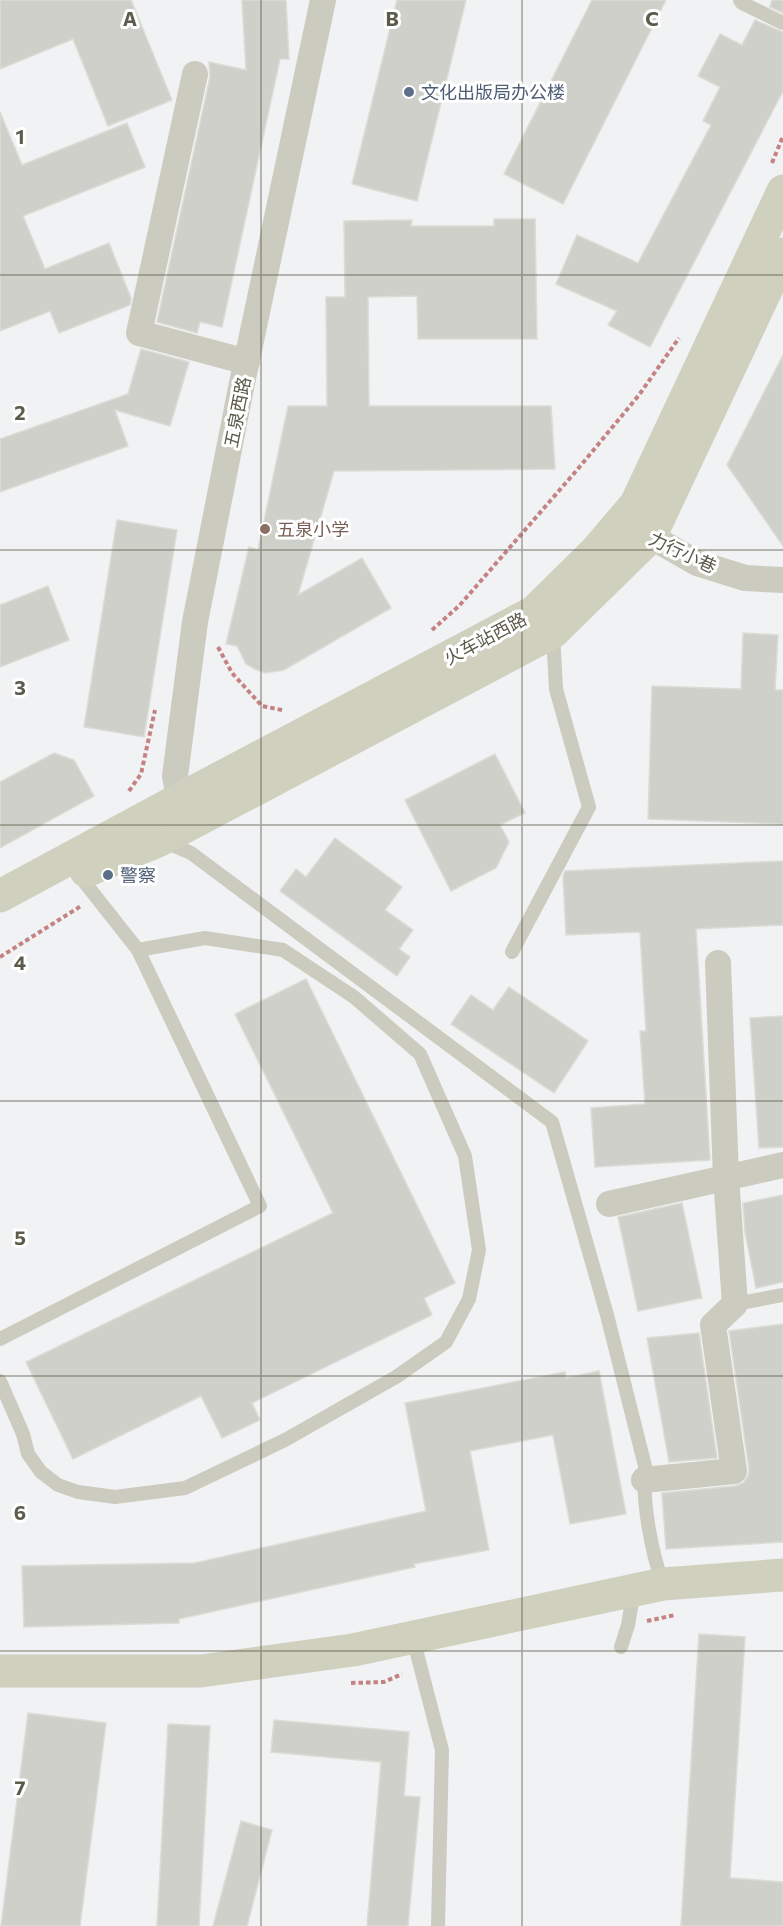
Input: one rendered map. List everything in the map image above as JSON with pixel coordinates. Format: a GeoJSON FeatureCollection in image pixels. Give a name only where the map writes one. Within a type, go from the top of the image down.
{"type":"FeatureCollection","features":[{"type":"Feature","properties":{"kind":"main road","name":"火车站西路"},"geometry":{"type":"LineString","coordinates":[[0,921],[534,612],[596,551],[636,504],[777,179]]}},
{"type":"Feature","properties":{"kind":"main road","name":"火车站西路"},"geometry":{"type":"LineString","coordinates":[[0,897],[174,822],[553,632],[650,537],[783,254]]}},
{"type":"Feature","properties":{"kind":"main road"},"geometry":{"type":"LineString","coordinates":[[0,1671],[201,1671],[353,1650],[649,1587],[783,1575]]}},
{"type":"Feature","properties":{"kind":"street","name":"五泉西路"},"geometry":{"type":"LineString","coordinates":[[174,822],[175,776],[195,622],[323,0]]}},
{"type":"Feature","properties":{"kind":"street"},"geometry":{"type":"LineString","coordinates":[[195,74],[139,333],[247,362]]}},
{"type":"Feature","properties":{"kind":"street","name":"力行小巷"},"geometry":{"type":"LineString","coordinates":[[623,519],[650,537],[698,563],[745,578],[783,580]]}},
{"type":"Feature","properties":{"kind":"street"},"geometry":{"type":"LineString","coordinates":[[644,1480],[734,1471],[713,1325],[735,1304],[726,1177],[718,963]]}},
{"type":"Feature","properties":{"kind":"street"},"geometry":{"type":"LineString","coordinates":[[609,1204],[783,1165]]}},
{"type":"Feature","properties":{"kind":"lane"},"geometry":{"type":"LineString","coordinates":[[740,0],[783,23]]}},
{"type":"Feature","properties":{"kind":"lane"},"geometry":{"type":"LineString","coordinates":[[512,952],[589,807],[556,690],[553,632]]}},
{"type":"Feature","properties":{"kind":"lane"},"geometry":{"type":"LineString","coordinates":[[174,822],[190,853],[552,1122],[607,1315],[645,1466],[644,1480],[654,1560],[649,1587],[628,1625],[621,1647]]}},
{"type":"Feature","properties":{"kind":"lane"},"geometry":{"type":"LineString","coordinates":[[0,1339],[260,1206],[138,950],[78,874]]}},
{"type":"Feature","properties":{"kind":"lane"},"geometry":{"type":"LineString","coordinates":[[0,1381],[23,1434],[28,1454],[40,1472],[58,1485],[115,1497],[185,1488],[285,1440],[396,1377],[446,1342],[470,1299],[479,1250],[465,1156],[420,1054],[354,997],[283,950],[205,938],[138,950]]}},
{"type":"Feature","properties":{"kind":"lane"},"geometry":{"type":"LineString","coordinates":[[735,1304],[783,1295]]}},
{"type":"Feature","properties":{"kind":"lane"},"geometry":{"type":"LineString","coordinates":[[412,1636],[442,1750],[438,1926]]}},
{"type":"Feature","properties":{"kind":"path"},"geometry":{"type":"LineString","coordinates":[[777,179],[783,136]]}},
{"type":"Feature","properties":{"kind":"path"},"geometry":{"type":"LineString","coordinates":[[424,637],[459,606],[577,470],[639,395],[685,328]]}},
{"type":"Feature","properties":{"kind":"path"},"geometry":{"type":"LineString","coordinates":[[216,642],[232,673],[262,706],[285,711]]}},
{"type":"Feature","properties":{"kind":"building"},"geometry":{"type":"Polygon","coordinates":[[[0,0],[131,0],[172,100],[108,126],[73,39],[0,69],[0,0]]]}},
{"type":"Feature","properties":{"kind":"building"},"geometry":{"type":"Polygon","coordinates":[[[242,0],[286,0],[289,59],[280,59],[222,327],[200,322],[197,333],[157,322],[210,77],[209,62],[246,70],[242,0]]]}},
{"type":"Feature","properties":{"kind":"building","name":"文化出版局办公楼"},"geometry":{"type":"Polygon","coordinates":[[[397,0],[466,0],[417,201],[352,184],[397,0]]]}},
{"type":"Feature","properties":{"kind":"building"},"geometry":{"type":"Polygon","coordinates":[[[592,0],[666,0],[563,204],[504,174],[592,0]]]}},
{"type":"Feature","properties":{"kind":"building"},"geometry":{"type":"Polygon","coordinates":[[[772,0],[783,0],[783,13],[770,7],[772,0]]]}},
{"type":"Feature","properties":{"kind":"building"},"geometry":{"type":"Polygon","coordinates":[[[755,20],[783,32],[783,91],[650,347],[608,325],[617,311],[556,284],[577,235],[638,263],[711,125],[703,121],[720,87],[698,76],[720,34],[742,45],[755,20]]]}},
{"type":"Feature","properties":{"kind":"building"},"geometry":{"type":"Polygon","coordinates":[[[0,112],[22,165],[127,123],[145,167],[23,216],[45,269],[109,243],[131,298],[130,305],[59,333],[50,311],[0,331],[0,112]]]}},
{"type":"Feature","properties":{"kind":"building"},"geometry":{"type":"Polygon","coordinates":[[[494,219],[535,219],[537,339],[418,339],[417,296],[368,297],[369,406],[551,406],[555,469],[334,471],[298,595],[362,558],[391,608],[284,670],[265,673],[255,669],[246,664],[237,646],[226,644],[249,547],[258,550],[288,406],[327,406],[326,297],[345,297],[344,221],[412,220],[411,226],[494,226],[494,219]]]}},
{"type":"Feature","properties":{"kind":"building"},"geometry":{"type":"Polygon","coordinates":[[[141,349],[189,362],[170,426],[115,410],[128,446],[0,492],[0,439],[128,394],[141,349]]]}},
{"type":"Feature","properties":{"kind":"building"},"geometry":{"type":"Polygon","coordinates":[[[783,355],[783,546],[727,465],[783,355]]]}},
{"type":"Feature","properties":{"kind":"building"},"geometry":{"type":"Polygon","coordinates":[[[117,520],[177,530],[144,737],[84,727],[117,520]]]}},
{"type":"Feature","properties":{"kind":"building"},"geometry":{"type":"Polygon","coordinates":[[[48,586],[69,640],[0,667],[0,605],[48,586]]]}},
{"type":"Feature","properties":{"kind":"building"},"geometry":{"type":"Polygon","coordinates":[[[743,633],[778,635],[775,690],[783,690],[783,824],[648,819],[652,686],[741,689],[743,633]]]}},
{"type":"Feature","properties":{"kind":"building"},"geometry":{"type":"Polygon","coordinates":[[[54,753],[74,760],[94,796],[0,848],[0,782],[54,753]]]}},
{"type":"Feature","properties":{"kind":"building"},"geometry":{"type":"Polygon","coordinates":[[[495,754],[525,813],[500,825],[509,842],[496,868],[451,891],[405,800],[495,754]]]}},
{"type":"Feature","properties":{"kind":"building"},"geometry":{"type":"Polygon","coordinates":[[[335,838],[402,887],[385,910],[413,930],[399,949],[410,957],[397,976],[280,891],[296,869],[306,877],[335,838]]]}},
{"type":"Feature","properties":{"kind":"building"},"geometry":{"type":"Polygon","coordinates":[[[783,861],[783,925],[696,929],[710,1160],[595,1167],[591,1108],[645,1104],[640,1031],[646,1031],[640,932],[566,935],[563,876],[565,871],[783,861]]]}},
{"type":"Feature","properties":{"kind":"building"},"geometry":{"type":"Polygon","coordinates":[[[306,979],[455,1283],[424,1298],[432,1315],[252,1403],[260,1420],[222,1438],[201,1396],[73,1459],[26,1362],[333,1213],[235,1014],[306,979]]]}},
{"type":"Feature","properties":{"kind":"building"},"geometry":{"type":"Polygon","coordinates":[[[509,987],[588,1041],[554,1093],[451,1024],[471,995],[493,1010],[509,987]]]}},
{"type":"Feature","properties":{"kind":"building"},"geometry":{"type":"Polygon","coordinates":[[[783,1016],[783,1147],[759,1148],[750,1018],[783,1016]]]}},
{"type":"Feature","properties":{"kind":"building"},"geometry":{"type":"Polygon","coordinates":[[[783,1195],[783,1282],[756,1288],[745,1232],[743,1203],[783,1195]]]}},
{"type":"Feature","properties":{"kind":"building"},"geometry":{"type":"Polygon","coordinates":[[[682,1203],[702,1298],[638,1311],[618,1217],[682,1203]]]}},
{"type":"Feature","properties":{"kind":"building"},"geometry":{"type":"Polygon","coordinates":[[[783,1324],[783,1542],[666,1549],[662,1493],[735,1486],[743,1483],[748,1476],[749,1469],[729,1331],[783,1324]]]}},
{"type":"Feature","properties":{"kind":"building"},"geometry":{"type":"Polygon","coordinates":[[[699,1333],[717,1458],[669,1462],[647,1338],[699,1333]]]}},
{"type":"Feature","properties":{"kind":"building"},"geometry":{"type":"Polygon","coordinates":[[[599,1371],[626,1514],[570,1524],[553,1435],[470,1451],[489,1550],[414,1564],[415,1567],[179,1619],[179,1623],[24,1627],[22,1566],[195,1563],[426,1511],[405,1403],[565,1372],[566,1378],[599,1371]]]}},
{"type":"Feature","properties":{"kind":"building"},"geometry":{"type":"Polygon","coordinates":[[[699,1634],[745,1637],[730,1878],[783,1882],[783,1926],[681,1926],[699,1634]]]}},
{"type":"Feature","properties":{"kind":"building"},"geometry":{"type":"Polygon","coordinates":[[[28,1713],[106,1723],[80,1926],[1,1926],[28,1713]]]}},
{"type":"Feature","properties":{"kind":"building"},"geometry":{"type":"Polygon","coordinates":[[[274,1720],[409,1732],[404,1796],[420,1797],[408,1926],[367,1926],[381,1762],[271,1752],[274,1720]]]}},
{"type":"Feature","properties":{"kind":"building"},"geometry":{"type":"Polygon","coordinates":[[[168,1724],[210,1726],[199,1926],[157,1926],[168,1724]]]}},
{"type":"Feature","properties":{"kind":"building"},"geometry":{"type":"Polygon","coordinates":[[[241,1821],[272,1830],[247,1926],[213,1926],[241,1821]]]}},
{"type":"Feature","properties":{"kind":"place","name":"文化出版局办公楼"},"geometry":{"type":"Point","coordinates":[409,92]}},
{"type":"Feature","properties":{"kind":"place","name":"五泉小学"},"geometry":{"type":"Point","coordinates":[265,529]}},
{"type":"Feature","properties":{"kind":"place","name":"警察"},"geometry":{"type":"Point","coordinates":[108,875]}}]}
